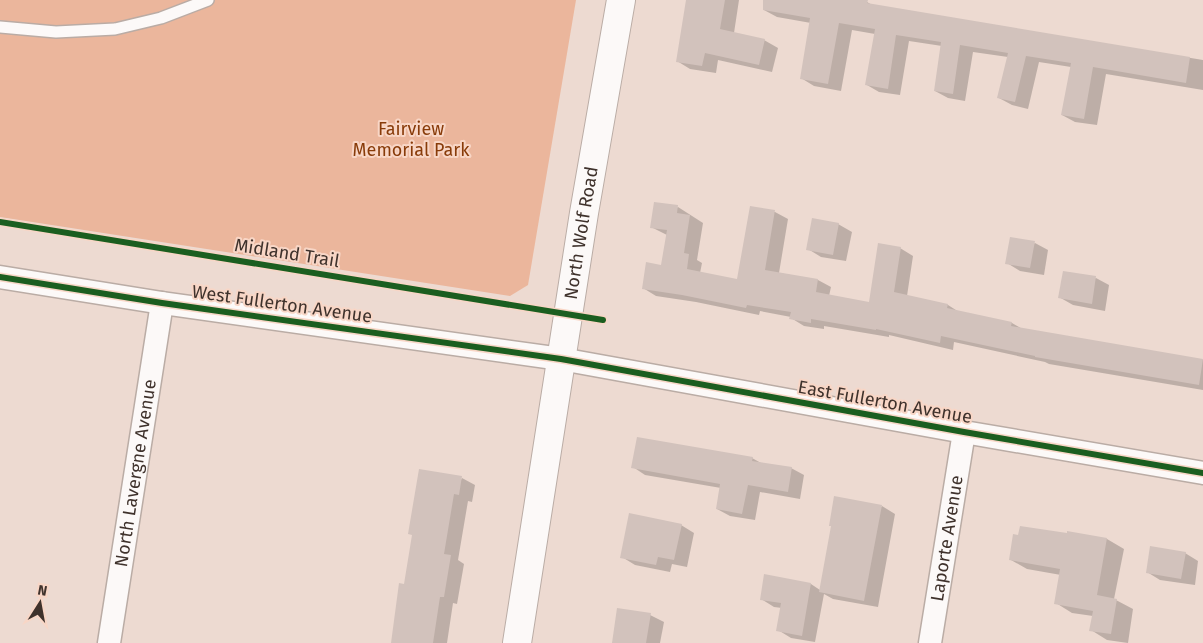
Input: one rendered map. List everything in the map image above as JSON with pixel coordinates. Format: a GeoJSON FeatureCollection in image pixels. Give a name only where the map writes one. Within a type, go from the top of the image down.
{"type":"FeatureCollection","features":[{"type":"Feature","properties":{"kind":"main road","name":"North Wolf Road"},"geometry":{"type":"LineString","coordinates":[[517,643],[620,0]]}},
{"type":"Feature","properties":{"kind":"street","name":"West Fullerton Avenue"},"geometry":{"type":"LineString","coordinates":[[0,277],[162,303],[561,359]]}},
{"type":"Feature","properties":{"kind":"street","name":"North Lavergne Avenue"},"geometry":{"type":"LineString","coordinates":[[109,643],[162,303]]}},
{"type":"Feature","properties":{"kind":"street","name":"East Fullerton Avenue"},"geometry":{"type":"LineString","coordinates":[[561,359],[1203,473]]}},
{"type":"Feature","properties":{"kind":"street","name":"Laporte Avenue"},"geometry":{"type":"LineString","coordinates":[[930,643],[964,432]]}},
{"type":"Feature","properties":{"kind":"lane"},"geometry":{"type":"LineString","coordinates":[[0,27],[56,32],[115,30],[161,18],[208,0]]}},
{"type":"Feature","properties":{"kind":"green space","name":"Fairview Memorial Park"},"geometry":{"type":"Polygon","coordinates":[[[0,0],[576,0],[528,285],[510,296],[0,217],[0,0]]]}},
{"type":"Feature","properties":{"kind":"building"},"geometry":{"type":"Polygon","coordinates":[[[686,0],[725,0],[720,29],[765,39],[759,65],[705,53],[702,66],[676,62],[686,0]]]}},
{"type":"Feature","properties":{"kind":"building"},"geometry":{"type":"Polygon","coordinates":[[[763,0],[868,0],[867,3],[1190,57],[1186,83],[1093,67],[1084,119],[1061,115],[1071,63],[1026,56],[1015,102],[997,98],[1008,53],[960,45],[953,94],[934,91],[941,42],[896,35],[888,89],[865,85],[875,29],[839,23],[828,84],[800,79],[810,18],[763,10],[763,0]]]}},
{"type":"Feature","properties":{"kind":"building"},"geometry":{"type":"Polygon","coordinates":[[[654,202],[678,205],[677,213],[690,215],[684,253],[689,254],[687,269],[737,279],[750,206],[775,210],[765,270],[818,279],[816,292],[869,302],[878,243],[901,247],[894,292],[948,304],[947,308],[1012,322],[1011,326],[1203,359],[1199,385],[1035,357],[941,336],[940,343],[876,329],[811,319],[811,323],[789,319],[791,312],[747,305],[746,308],[642,289],[646,262],[661,265],[667,230],[650,228],[654,202]]]}},
{"type":"Feature","properties":{"kind":"building"},"geometry":{"type":"Polygon","coordinates":[[[812,218],[839,223],[833,255],[806,250],[812,218]]]}},
{"type":"Feature","properties":{"kind":"building"},"geometry":{"type":"Polygon","coordinates":[[[1010,237],[1035,241],[1030,268],[1005,264],[1010,237]]]}},
{"type":"Feature","properties":{"kind":"building"},"geometry":{"type":"Polygon","coordinates":[[[1063,271],[1096,276],[1092,304],[1058,298],[1063,271]]]}},
{"type":"Feature","properties":{"kind":"building"},"geometry":{"type":"Polygon","coordinates":[[[637,437],[753,457],[752,461],[792,467],[788,492],[748,485],[742,514],[716,509],[720,484],[631,468],[637,437]]]}},
{"type":"Feature","properties":{"kind":"building"},"geometry":{"type":"Polygon","coordinates":[[[419,469],[462,476],[459,495],[454,494],[444,554],[451,555],[444,597],[440,597],[433,643],[391,643],[399,583],[404,584],[412,535],[408,534],[419,469]]]}},
{"type":"Feature","properties":{"kind":"building"},"geometry":{"type":"Polygon","coordinates":[[[834,496],[882,505],[864,601],[819,592],[831,526],[829,526],[834,496]]]}},
{"type":"Feature","properties":{"kind":"building"},"geometry":{"type":"Polygon","coordinates":[[[629,513],[682,524],[674,560],[658,557],[656,565],[620,558],[629,513]]]}},
{"type":"Feature","properties":{"kind":"building"},"geometry":{"type":"Polygon","coordinates":[[[1020,526],[1107,538],[1097,595],[1117,599],[1111,634],[1089,631],[1093,611],[1054,604],[1060,569],[1009,560],[1013,534],[1018,535],[1020,526]]]}},
{"type":"Feature","properties":{"kind":"building"},"geometry":{"type":"Polygon","coordinates":[[[1150,546],[1186,552],[1181,579],[1146,573],[1150,546]]]}},
{"type":"Feature","properties":{"kind":"building"},"geometry":{"type":"Polygon","coordinates":[[[764,574],[811,583],[802,636],[776,631],[781,603],[760,600],[764,574]]]}},
{"type":"Feature","properties":{"kind":"building"},"geometry":{"type":"Polygon","coordinates":[[[617,608],[651,613],[646,643],[612,643],[617,608]]]}},
{"type":"Feature","properties":{"kind":"cycle path","name":"Midland Trail"},"geometry":{"type":"LineString","coordinates":[[0,222],[603,320]]}},
{"type":"Feature","properties":{"kind":"cycle path"},"geometry":{"type":"LineString","coordinates":[[0,277],[162,303],[561,359],[1203,473]]}}]}
